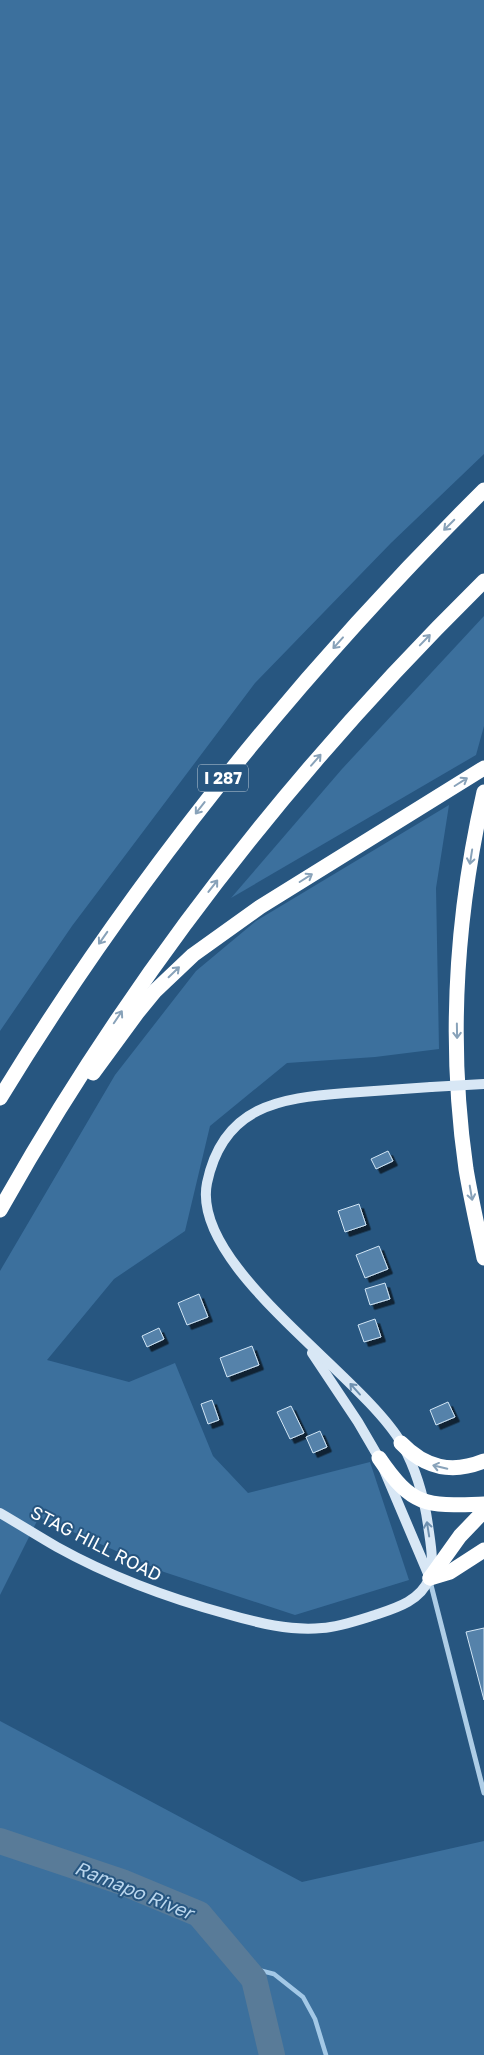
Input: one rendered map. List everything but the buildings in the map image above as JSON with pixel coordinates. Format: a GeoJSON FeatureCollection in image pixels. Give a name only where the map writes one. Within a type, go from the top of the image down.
{"type":"FeatureCollection","features":[{"type":"Feature","properties":{"kind":"highway","name":"I 287"},"geometry":{"type":"LineString","coordinates":[[0,1098],[106,935],[234,764],[357,621],[484,490]]}},
{"type":"Feature","properties":{"kind":"highway"},"geometry":{"type":"LineString","coordinates":[[0,1210],[120,1014],[217,881],[280,802],[350,720],[419,646],[484,581]]}},
{"type":"Feature","properties":{"kind":"highway"},"geometry":{"type":"LineString","coordinates":[[18,1178],[137,1013],[155,991],[193,955],[260,907],[484,768]]}},
{"type":"Feature","properties":{"kind":"highway"},"geometry":{"type":"LineString","coordinates":[[484,792],[466,890],[458,973],[456,1024],[466,1169],[484,1258]]}},
{"type":"Feature","properties":{"kind":"highway"},"geometry":{"type":"LineString","coordinates":[[401,1443],[423,1462],[438,1468],[464,1467],[484,1461]]}},
{"type":"Feature","properties":{"kind":"highway"},"geometry":{"type":"LineString","coordinates":[[379,1458],[396,1483],[409,1494],[424,1502],[439,1505],[484,1504]]}},
{"type":"Feature","properties":{"kind":"highway"},"geometry":{"type":"LineString","coordinates":[[430,1578],[460,1536],[484,1511]]}},
{"type":"Feature","properties":{"kind":"highway"},"geometry":{"type":"LineString","coordinates":[[430,1578],[450,1572],[484,1550]]}},
{"type":"Feature","properties":{"kind":"street"},"geometry":{"type":"LineString","coordinates":[[430,1578],[431,1547],[424,1502],[401,1443],[343,1377],[302,1338],[220,1244],[208,1217],[206,1186],[215,1157],[230,1130],[253,1112],[282,1101],[300,1096],[484,1084]]}},
{"type":"Feature","properties":{"kind":"street"},"geometry":{"type":"LineString","coordinates":[[302,1338],[358,1422],[379,1458],[430,1578],[484,1793]]}},
{"type":"Feature","properties":{"kind":"street","name":"STAG HILL ROAD"},"geometry":{"type":"LineString","coordinates":[[0,1513],[58,1547],[116,1576],[158,1593],[240,1618],[287,1628],[325,1628],[401,1606],[419,1594],[430,1578]]}},
{"type":"Feature","properties":{"kind":"shaded area"},"geometry":{"type":"Polygon","coordinates":[[[0,0],[484,0],[484,454],[391,543],[255,683],[72,926],[0,1031],[0,0]]]}},
{"type":"Feature","properties":{"kind":"shaded area"},"geometry":{"type":"Polygon","coordinates":[[[484,616],[484,726],[476,755],[231,898],[342,769],[484,616]]]}},
{"type":"Feature","properties":{"kind":"shaded area"},"geometry":{"type":"Polygon","coordinates":[[[449,805],[436,888],[439,1049],[375,1057],[287,1063],[210,1126],[185,1231],[114,1279],[47,1360],[129,1382],[175,1363],[213,1456],[248,1493],[370,1462],[409,1580],[295,1615],[164,1572],[39,1517],[0,1595],[0,1271],[115,1075],[196,971],[256,921],[449,805]]]}},
{"type":"Feature","properties":{"kind":"shaded area"},"geometry":{"type":"Polygon","coordinates":[[[0,1721],[302,1882],[484,1841],[484,2055],[0,2055],[0,1721]]]}},
{"type":"Feature","properties":{"kind":"waterway","name":"Ramapo River"},"geometry":{"type":"LineString","coordinates":[[0,1841],[122,1882],[199,1914],[254,1979],[272,2055]]}},
{"type":"Feature","properties":{"kind":"waterway"},"geometry":{"type":"LineString","coordinates":[[243,1966],[274,1974],[303,1997],[315,2019],[326,2055]]}}]}
